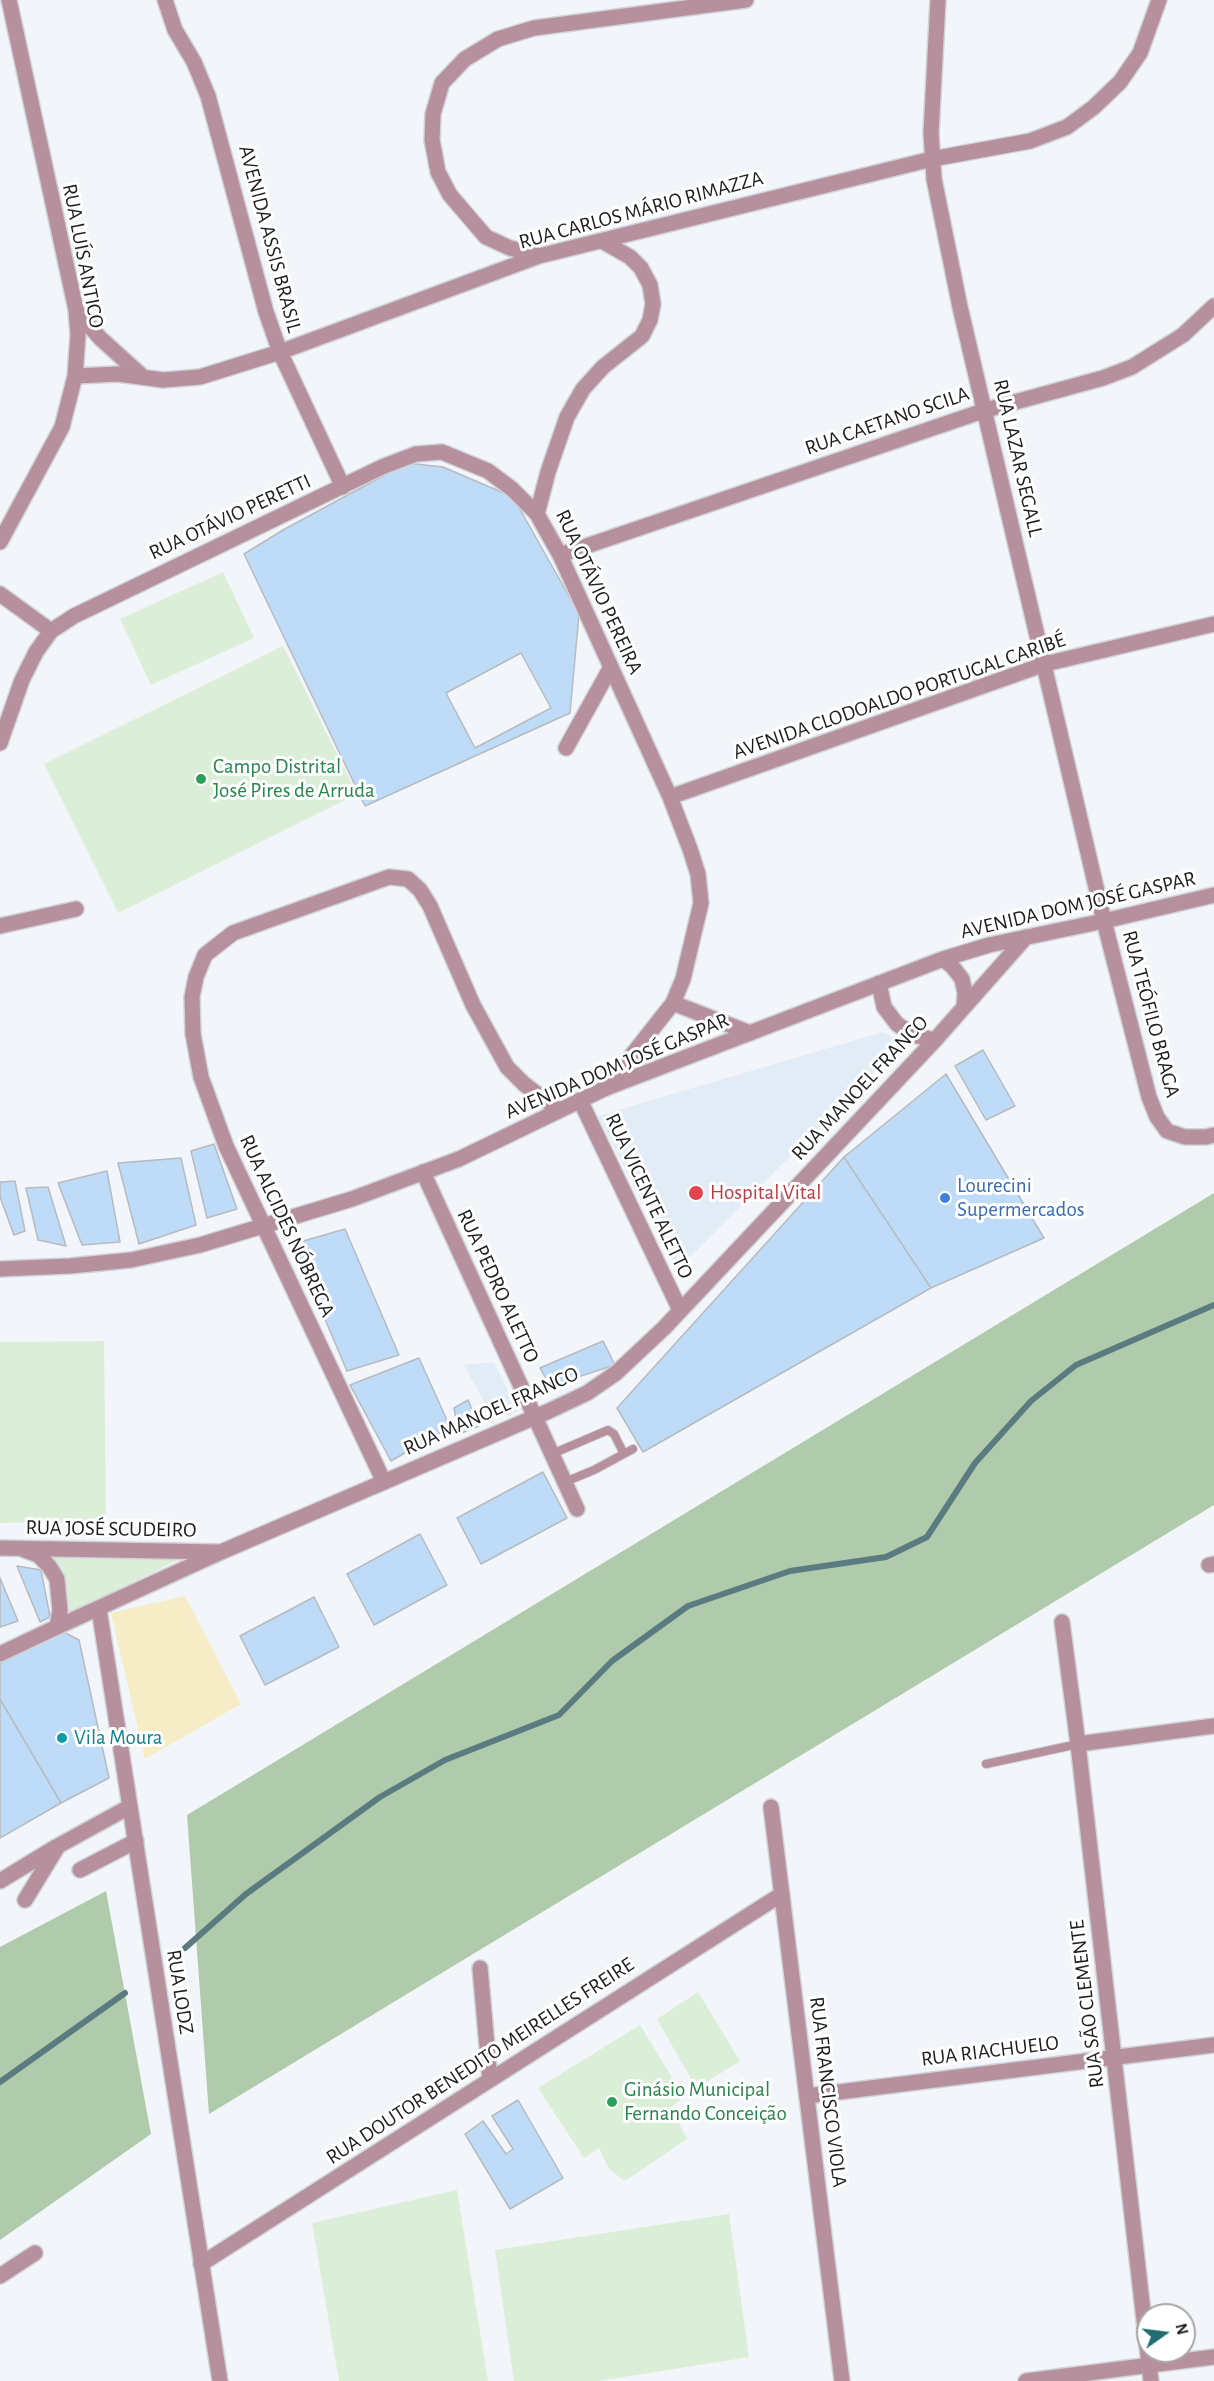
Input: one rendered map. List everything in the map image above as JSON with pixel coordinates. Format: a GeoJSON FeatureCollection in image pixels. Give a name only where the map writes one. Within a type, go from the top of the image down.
{"type":"FeatureCollection","features":[{"type":"Feature","properties":{"kind":"street","name":"RUA LUÍS ANTICO"},"geometry":{"type":"LineString","coordinates":[[0,542],[62,427],[75,376],[78,335],[76,310],[9,0]]}},
{"type":"Feature","properties":{"kind":"street","name":"AVENIDA ASSIS BRASIL"},"geometry":{"type":"LineString","coordinates":[[165,0],[175,30],[194,62],[208,96],[266,312],[280,352],[343,487]]}},
{"type":"Feature","properties":{"kind":"street"},"geometry":{"type":"LineString","coordinates":[[539,256],[510,248],[486,237],[450,195],[438,172],[432,140],[433,114],[442,83],[465,59],[498,39],[534,28],[746,0]]}},
{"type":"Feature","properties":{"kind":"street","name":"RUA LAZAR SEGALL"},"geometry":{"type":"LineString","coordinates":[[938,0],[931,133],[932,159],[944,236],[1104,921]]}},
{"type":"Feature","properties":{"kind":"street","name":"RUA CARLOS MÁRIO RIMAZZA"},"geometry":{"type":"LineString","coordinates":[[75,376],[118,374],[163,380],[200,377],[280,352],[539,256],[932,159],[1030,141],[1067,127],[1094,107],[1120,82],[1140,53],[1159,0]]}},
{"type":"Feature","properties":{"kind":"street","name":"RUA OTÁVIO PEREIRA"},"geometry":{"type":"LineString","coordinates":[[602,241],[630,257],[641,268],[650,285],[653,304],[650,320],[642,336],[603,367],[583,389],[567,417],[548,472],[537,514],[560,555],[670,797],[698,874],[700,903],[683,979],[673,1003],[606,1088]]}},
{"type":"Feature","properties":{"kind":"street","name":"RUA CAETANO SCILA"},"geometry":{"type":"LineString","coordinates":[[560,555],[986,410],[1103,378],[1132,367],[1183,335],[1214,306]]}},
{"type":"Feature","properties":{"kind":"street"},"geometry":{"type":"LineString","coordinates":[[76,310],[100,338],[142,376]]}},
{"type":"Feature","properties":{"kind":"street","name":"RUA OTÁVIO PERETTI"},"geometry":{"type":"LineString","coordinates":[[0,743],[22,680],[36,652],[51,631],[114,595],[382,467],[416,454],[442,452],[488,471],[512,489],[537,514]]}},
{"type":"Feature","properties":{"kind":"street"},"geometry":{"type":"LineString","coordinates":[[0,594],[51,631]]}},
{"type":"Feature","properties":{"kind":"street","name":"AVENIDA CLODOALDO PORTUGAL CARIBÉ"},"geometry":{"type":"LineString","coordinates":[[670,797],[1045,664],[1214,624]]}},
{"type":"Feature","properties":{"kind":"street"},"geometry":{"type":"LineString","coordinates":[[566,748],[611,667]]}},
{"type":"Feature","properties":{"kind":"street","name":"RUA ALCIDES NÓBREGA"},"geometry":{"type":"LineString","coordinates":[[384,1482],[226,1146],[201,1077],[193,1034],[192,997],[196,977],[205,955],[233,933],[389,877],[408,879],[420,890],[430,906],[473,1005],[507,1067],[524,1084],[558,1110]]}},
{"type":"Feature","properties":{"kind":"street","name":"AVENIDA DOM JOSÉ GASPAR"},"geometry":{"type":"LineString","coordinates":[[0,1269],[70,1266],[131,1260],[200,1245],[265,1226],[352,1199],[459,1159],[606,1088],[943,959],[989,945],[1214,895]]}},
{"type":"Feature","properties":{"kind":"street"},"geometry":{"type":"LineString","coordinates":[[0,926],[76,909]]}},
{"type":"Feature","properties":{"kind":"street","name":"RUA TEÓFILO BRAGA"},"geometry":{"type":"LineString","coordinates":[[1104,921],[1149,1097],[1157,1117],[1167,1131],[1185,1137],[1214,1135]]}},
{"type":"Feature","properties":{"kind":"street","name":"RUA MANOEL FRANCO"},"geometry":{"type":"LineString","coordinates":[[0,1654],[221,1552],[535,1417],[587,1393],[616,1373],[680,1310],[935,1040],[1026,937]]}},
{"type":"Feature","properties":{"kind":"street"},"geometry":{"type":"LineString","coordinates":[[943,959],[952,966],[962,980],[965,993],[964,1007]]}},
{"type":"Feature","properties":{"kind":"street"},"geometry":{"type":"LineString","coordinates":[[879,983],[884,1007],[897,1024],[913,1035],[935,1040]]}},
{"type":"Feature","properties":{"kind":"street"},"geometry":{"type":"LineString","coordinates":[[673,1003],[750,1033]]}},
{"type":"Feature","properties":{"kind":"street","name":"RUA VICENTE ALETTO"},"geometry":{"type":"LineString","coordinates":[[580,1100],[680,1310]]}},
{"type":"Feature","properties":{"kind":"street","name":"RUA PEDRO ALETTO"},"geometry":{"type":"LineString","coordinates":[[423,1172],[577,1509]]}},
{"type":"Feature","properties":{"kind":"street","name":"RUA JOSÉ SCUDEIRO"},"geometry":{"type":"LineString","coordinates":[[0,1548],[221,1552]]}},
{"type":"Feature","properties":{"kind":"street"},"geometry":{"type":"LineString","coordinates":[[18,1548],[38,1555],[57,1579],[60,1610],[57,1627]]}},
{"type":"Feature","properties":{"kind":"street","name":"RUA LODZ"},"geometry":{"type":"LineString","coordinates":[[99,1609],[220,2381]]}},
{"type":"Feature","properties":{"kind":"street","name":"RUA SÃO CLEMENTE"},"geometry":{"type":"LineString","coordinates":[[1062,1622],[1115,2057],[1150,2373]]}},
{"type":"Feature","properties":{"kind":"street"},"geometry":{"type":"LineString","coordinates":[[1078,1744],[1214,1725]]}},
{"type":"Feature","properties":{"kind":"street"},"geometry":{"type":"LineString","coordinates":[[0,1881],[129,1807]]}},
{"type":"Feature","properties":{"kind":"street","name":"RUA FRANCISCO VIOLA"},"geometry":{"type":"LineString","coordinates":[[771,1807],[842,2381]]}},
{"type":"Feature","properties":{"kind":"street"},"geometry":{"type":"LineString","coordinates":[[80,1870],[136,1841]]}},
{"type":"Feature","properties":{"kind":"street"},"geometry":{"type":"LineString","coordinates":[[25,1900],[58,1846]]}},
{"type":"Feature","properties":{"kind":"street","name":"RUA DOUTOR BENEDITO MEIRELLES FREIRE"},"geometry":{"type":"LineString","coordinates":[[201,2264],[782,1894]]}},
{"type":"Feature","properties":{"kind":"street"},"geometry":{"type":"LineString","coordinates":[[480,1968],[490,2080]]}},
{"type":"Feature","properties":{"kind":"street","name":"RUA RIACHUELO"},"geometry":{"type":"LineString","coordinates":[[807,2096],[1214,2045]]}},
{"type":"Feature","properties":{"kind":"street"},"geometry":{"type":"LineString","coordinates":[[0,2276],[35,2253]]}},
{"type":"Feature","properties":{"kind":"street"},"geometry":{"type":"LineString","coordinates":[[1026,2381],[1150,2373],[1214,2357]]}},
{"type":"Feature","properties":{"kind":"lane"},"geometry":{"type":"LineString","coordinates":[[552,1454],[608,1430],[615,1434],[624,1454]]}},
{"type":"Feature","properties":{"kind":"lane"},"geometry":{"type":"LineString","coordinates":[[565,1482],[633,1449]]}},
{"type":"Feature","properties":{"kind":"lane"},"geometry":{"type":"LineString","coordinates":[[986,1764],[1078,1744]]}},
{"type":"Feature","properties":{"kind":"shaded area","name":"Hospital Vital"},"geometry":{"type":"Polygon","coordinates":[[[883,1032],[895,1038],[896,1050],[677,1270],[598,1116],[883,1032]]]}},
{"type":"Feature","properties":{"kind":"shaded area"},"geometry":{"type":"Polygon","coordinates":[[[494,1362],[518,1412],[493,1418],[464,1365],[494,1362]]]}},
{"type":"Feature","properties":{"kind":"green space"},"geometry":{"type":"Polygon","coordinates":[[[223,572],[254,638],[151,685],[120,619],[223,572]]]}},
{"type":"Feature","properties":{"kind":"green space","name":"Campo Distrital José Pires de Arruda"},"geometry":{"type":"Polygon","coordinates":[[[283,646],[357,794],[118,913],[44,764],[283,646]]]}},
{"type":"Feature","properties":{"kind":"green space"},"geometry":{"type":"Polygon","coordinates":[[[1214,1193],[1214,1505],[209,2114],[187,1815],[1214,1193]]]}},
{"type":"Feature","properties":{"kind":"green space"},"geometry":{"type":"Polygon","coordinates":[[[104,1341],[106,1522],[0,1523],[0,1342],[104,1341]]]}},
{"type":"Feature","properties":{"kind":"green space"},"geometry":{"type":"Polygon","coordinates":[[[53,1557],[179,1559],[70,1615],[53,1557]]]}},
{"type":"Feature","properties":{"kind":"green space"},"geometry":{"type":"Polygon","coordinates":[[[106,1891],[151,2134],[0,2240],[0,1947],[106,1891]]]}},
{"type":"Feature","properties":{"kind":"green space"},"geometry":{"type":"Polygon","coordinates":[[[698,1992],[740,2061],[696,2088],[657,2019],[698,1992]]]}},
{"type":"Feature","properties":{"kind":"green space","name":"Ginásio Municipal Fernando Conceição"},"geometry":{"type":"Polygon","coordinates":[[[640,2025],[684,2097],[671,2107],[687,2139],[625,2181],[609,2169],[599,2148],[584,2158],[538,2088],[640,2025]]]}},
{"type":"Feature","properties":{"kind":"green space"},"geometry":{"type":"Polygon","coordinates":[[[457,2190],[488,2381],[339,2381],[312,2223],[457,2190]]]}},
{"type":"Feature","properties":{"kind":"green space"},"geometry":{"type":"Polygon","coordinates":[[[729,2214],[749,2357],[599,2381],[514,2381],[495,2250],[729,2214]]]}},
{"type":"Feature","properties":{"kind":"sand"},"geometry":{"type":"Polygon","coordinates":[[[185,1596],[241,1704],[145,1759],[111,1613],[185,1596]]]}},
{"type":"Feature","properties":{"kind":"building"},"geometry":{"type":"Polygon","coordinates":[[[407,463],[443,467],[513,497],[579,614],[570,713],[365,806],[244,554],[283,530],[407,463]]]}},
{"type":"Feature","properties":{"kind":"building"},"geometry":{"type":"Polygon","coordinates":[[[521,653],[551,708],[475,748],[446,693],[521,653]]]}},
{"type":"Feature","properties":{"kind":"building"},"geometry":{"type":"Polygon","coordinates":[[[983,1050],[1015,1106],[986,1120],[955,1066],[983,1050]]]}},
{"type":"Feature","properties":{"kind":"building","name":"Lourecini Supermercados"},"geometry":{"type":"Polygon","coordinates":[[[946,1074],[1044,1238],[931,1288],[844,1157],[946,1074]]]}},
{"type":"Feature","properties":{"kind":"building"},"geometry":{"type":"Polygon","coordinates":[[[214,1144],[237,1209],[207,1218],[191,1151],[214,1144]]]}},
{"type":"Feature","properties":{"kind":"building"},"geometry":{"type":"Polygon","coordinates":[[[844,1157],[931,1288],[643,1452],[617,1408],[844,1157]]]}},
{"type":"Feature","properties":{"kind":"building"},"geometry":{"type":"Polygon","coordinates":[[[181,1158],[196,1225],[139,1244],[118,1163],[181,1158]]]}},
{"type":"Feature","properties":{"kind":"building"},"geometry":{"type":"Polygon","coordinates":[[[107,1171],[120,1242],[82,1245],[58,1183],[107,1171]]]}},
{"type":"Feature","properties":{"kind":"building"},"geometry":{"type":"Polygon","coordinates":[[[15,1181],[25,1231],[14,1235],[0,1197],[0,1182],[15,1181]]]}},
{"type":"Feature","properties":{"kind":"building"},"geometry":{"type":"Polygon","coordinates":[[[48,1187],[66,1246],[38,1240],[26,1188],[48,1187]]]}},
{"type":"Feature","properties":{"kind":"building"},"geometry":{"type":"Polygon","coordinates":[[[345,1229],[399,1355],[347,1371],[293,1244],[345,1229]]]}},
{"type":"Feature","properties":{"kind":"building"},"geometry":{"type":"Polygon","coordinates":[[[603,1341],[615,1365],[550,1386],[540,1368],[603,1341]]]}},
{"type":"Feature","properties":{"kind":"building"},"geometry":{"type":"Polygon","coordinates":[[[419,1358],[450,1427],[391,1461],[350,1385],[419,1358]]]}},
{"type":"Feature","properties":{"kind":"building"},"geometry":{"type":"Polygon","coordinates":[[[468,1400],[479,1426],[459,1434],[454,1408],[468,1400]]]}},
{"type":"Feature","properties":{"kind":"building"},"geometry":{"type":"Polygon","coordinates":[[[543,1472],[567,1518],[481,1564],[457,1518],[543,1472]]]}},
{"type":"Feature","properties":{"kind":"building"},"geometry":{"type":"Polygon","coordinates":[[[420,1534],[447,1585],[374,1625],[347,1574],[420,1534]]]}},
{"type":"Feature","properties":{"kind":"building"},"geometry":{"type":"Polygon","coordinates":[[[17,1566],[41,1570],[50,1617],[40,1622],[17,1566]]]}},
{"type":"Feature","properties":{"kind":"building"},"geometry":{"type":"Polygon","coordinates":[[[0,1578],[18,1621],[0,1627],[0,1578]]]}},
{"type":"Feature","properties":{"kind":"building"},"geometry":{"type":"Polygon","coordinates":[[[314,1597],[339,1647],[265,1685],[240,1636],[314,1597]]]}},
{"type":"Feature","properties":{"kind":"building","name":"Vila Moura"},"geometry":{"type":"Polygon","coordinates":[[[62,1631],[79,1640],[109,1778],[61,1803],[0,1699],[0,1662],[62,1631]]]}},
{"type":"Feature","properties":{"kind":"building"},"geometry":{"type":"Polygon","coordinates":[[[0,1699],[61,1803],[0,1838],[0,1699]]]}},
{"type":"Feature","properties":{"kind":"building"},"geometry":{"type":"Polygon","coordinates":[[[518,2100],[563,2178],[510,2209],[465,2134],[483,2121],[506,2154],[513,2149],[492,2116],[518,2100]]]}},
{"type":"Feature","properties":{"kind":"waterway"},"geometry":{"type":"LineString","coordinates":[[185,1948],[246,1894],[380,1797],[445,1760],[559,1715],[612,1661],[688,1606],[790,1571],[886,1557],[927,1537],[975,1463],[1031,1401],[1076,1365],[1214,1305]]}},
{"type":"Feature","properties":{"kind":"waterway"},"geometry":{"type":"LineString","coordinates":[[0,2082],[125,1993]]}},
{"type":"Feature","properties":{"kind":"place","name":"Campo Distrital José Pires de Arruda"},"geometry":{"type":"Point","coordinates":[201,779]}},
{"type":"Feature","properties":{"kind":"place","name":"Hospital Vital"},"geometry":{"type":"Point","coordinates":[696,1193]}},
{"type":"Feature","properties":{"kind":"place","name":"Lourecini Supermercados"},"geometry":{"type":"Point","coordinates":[945,1198]}},
{"type":"Feature","properties":{"kind":"place","name":"Vila Moura"},"geometry":{"type":"Point","coordinates":[62,1738]}},
{"type":"Feature","properties":{"kind":"place","name":"Ginásio Municipal Fernando Conceição"},"geometry":{"type":"Point","coordinates":[612,2102]}}]}
